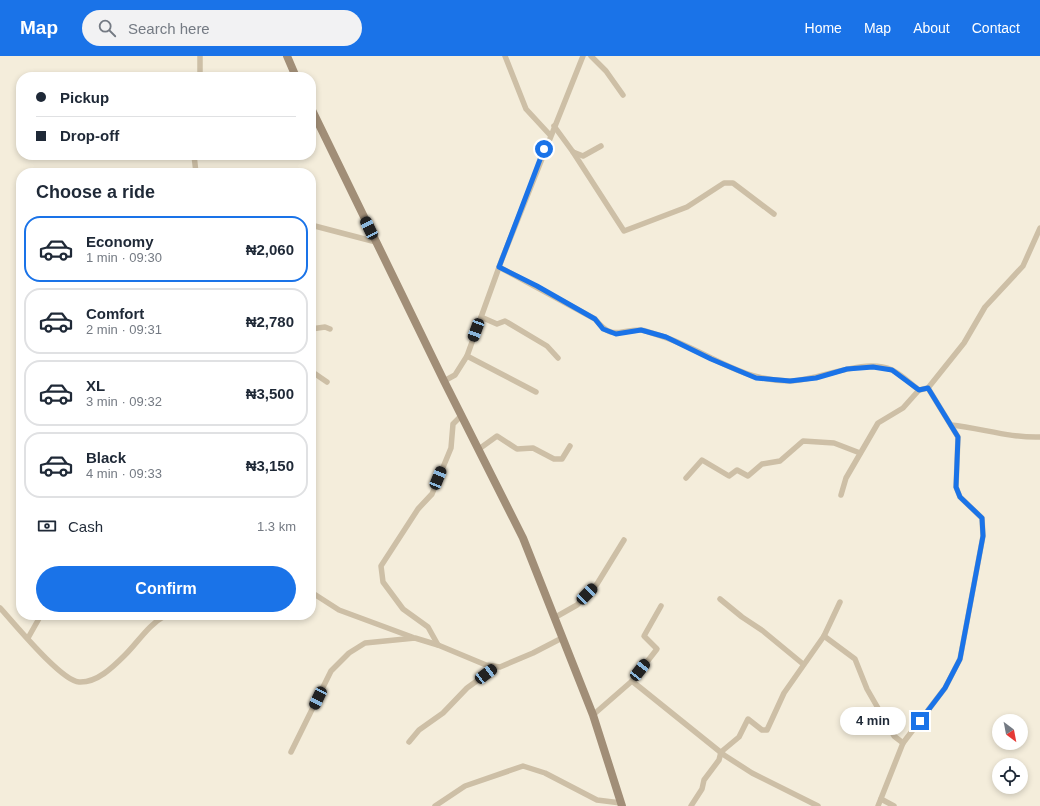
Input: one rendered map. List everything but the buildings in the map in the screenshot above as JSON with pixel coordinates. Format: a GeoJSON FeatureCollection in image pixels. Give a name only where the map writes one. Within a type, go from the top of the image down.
{"type":"FeatureCollection","features":[{"type":"Feature","properties":{"kind":"main road"},"geometry":{"type":"LineString","coordinates":[[287,56],[294,72]]}},
{"type":"Feature","properties":{"kind":"main road"},"geometry":{"type":"LineString","coordinates":[[316,118],[444,381],[523,538],[593,715],[621,804]]}},
{"type":"Feature","properties":{"kind":"street"},"geometry":{"type":"LineString","coordinates":[[200,56],[200,72]]}},
{"type":"Feature","properties":{"kind":"street"},"geometry":{"type":"LineString","coordinates":[[505,56],[526,109],[550,135]]}},
{"type":"Feature","properties":{"kind":"street"},"geometry":{"type":"LineString","coordinates":[[444,381],[455,375],[467,356],[499,267],[550,135],[583,56]]}},
{"type":"Feature","properties":{"kind":"street"},"geometry":{"type":"LineString","coordinates":[[591,56],[606,71],[623,94]]}},
{"type":"Feature","properties":{"kind":"street"},"geometry":{"type":"LineString","coordinates":[[554,126],[573,152],[624,230],[687,207],[724,183],[733,183],[774,214]]}},
{"type":"Feature","properties":{"kind":"street"},"geometry":{"type":"LineString","coordinates":[[573,152],[584,156],[601,146]]}},
{"type":"Feature","properties":{"kind":"street"},"geometry":{"type":"LineString","coordinates":[[316,226],[376,242]]}},
{"type":"Feature","properties":{"kind":"street"},"geometry":{"type":"LineString","coordinates":[[841,495],[846,478],[878,424],[902,408],[919,390],[928,388],[964,343],[985,307],[1023,266],[1040,228]]}},
{"type":"Feature","properties":{"kind":"street"},"geometry":{"type":"LineString","coordinates":[[499,267],[537,286],[595,319],[603,329],[616,334],[641,330],[666,337],[711,359],[756,378],[797,380],[816,378],[847,369],[873,367],[892,370],[919,390]]}},
{"type":"Feature","properties":{"kind":"street"},"geometry":{"type":"LineString","coordinates":[[481,317],[497,324],[505,321],[547,346],[558,358]]}},
{"type":"Feature","properties":{"kind":"street"},"geometry":{"type":"LineString","coordinates":[[316,328],[325,327],[330,329]]}},
{"type":"Feature","properties":{"kind":"street"},"geometry":{"type":"LineString","coordinates":[[467,356],[536,392]]}},
{"type":"Feature","properties":{"kind":"street"},"geometry":{"type":"LineString","coordinates":[[316,374],[327,382]]}},
{"type":"Feature","properties":{"kind":"street"},"geometry":{"type":"LineString","coordinates":[[878,806],[903,743],[945,688],[960,659],[983,536],[982,518],[960,497],[956,487],[958,437],[928,388]]}},
{"type":"Feature","properties":{"kind":"street"},"geometry":{"type":"LineString","coordinates":[[438,645],[428,627],[403,609],[383,582],[382,566],[418,509],[432,494],[451,448],[453,424],[462,415]]}},
{"type":"Feature","properties":{"kind":"street"},"geometry":{"type":"LineString","coordinates":[[951,425],[981,428],[1000,434],[1022,437],[1040,437]]}},
{"type":"Feature","properties":{"kind":"street"},"geometry":{"type":"LineString","coordinates":[[479,448],[497,436],[517,449],[533,448],[554,459],[562,459],[570,446]]}},
{"type":"Feature","properties":{"kind":"street"},"geometry":{"type":"LineString","coordinates":[[686,478],[702,460],[729,476],[737,470],[748,476],[762,464],[780,461],[804,441],[834,443],[860,454]]}},
{"type":"Feature","properties":{"kind":"street"},"geometry":{"type":"LineString","coordinates":[[554,618],[577,605],[597,584],[624,540]]}},
{"type":"Feature","properties":{"kind":"street"},"geometry":{"type":"LineString","coordinates":[[316,595],[339,610],[438,645],[486,665],[496,667],[500,667],[534,653],[562,638]]}},
{"type":"Feature","properties":{"kind":"street"},"geometry":{"type":"LineString","coordinates":[[720,599],[742,617],[764,630],[803,664]]}},
{"type":"Feature","properties":{"kind":"street"},"geometry":{"type":"LineString","coordinates":[[691,806],[702,789],[704,780],[719,760],[721,752],[739,737],[748,719],[762,730],[767,730],[784,693],[824,636],[840,602]]}},
{"type":"Feature","properties":{"kind":"street"},"geometry":{"type":"LineString","coordinates":[[593,715],[632,681],[657,649],[644,636],[661,606]]}},
{"type":"Feature","properties":{"kind":"street"},"geometry":{"type":"LineString","coordinates":[[0,608],[62,673],[74,681],[91,681],[104,674],[125,655],[143,633],[160,620]]}},
{"type":"Feature","properties":{"kind":"street"},"geometry":{"type":"LineString","coordinates":[[28,638],[38,620]]}},
{"type":"Feature","properties":{"kind":"street"},"geometry":{"type":"LineString","coordinates":[[824,636],[855,659],[867,689],[894,736],[903,743]]}},
{"type":"Feature","properties":{"kind":"street"},"geometry":{"type":"LineString","coordinates":[[291,752],[331,671],[349,653],[365,643],[415,638]]}},
{"type":"Feature","properties":{"kind":"street"},"geometry":{"type":"LineString","coordinates":[[408,742],[419,730],[443,713],[467,688],[496,667]]}},
{"type":"Feature","properties":{"kind":"street"},"geometry":{"type":"LineString","coordinates":[[632,681],[721,752],[752,773],[818,806]]}},
{"type":"Feature","properties":{"kind":"street"},"geometry":{"type":"LineString","coordinates":[[435,806],[465,786],[523,766],[545,773],[597,800],[621,804]]}},
{"type":"Feature","properties":{"kind":"street"},"geometry":{"type":"LineString","coordinates":[[881,798],[894,806]]}},
{"type":"Feature","properties":{"kind":"route"},"geometry":{"type":"LineString","coordinates":[[544,149],[499,267],[537,286],[595,319],[603,329],[616,334],[641,330],[666,337],[711,359],[756,378],[790,381],[816,378],[847,369],[873,367],[892,370],[919,390],[928,388],[958,437],[956,487],[960,497],[982,518],[983,536],[960,659],[945,688],[920,721]]}}]}
